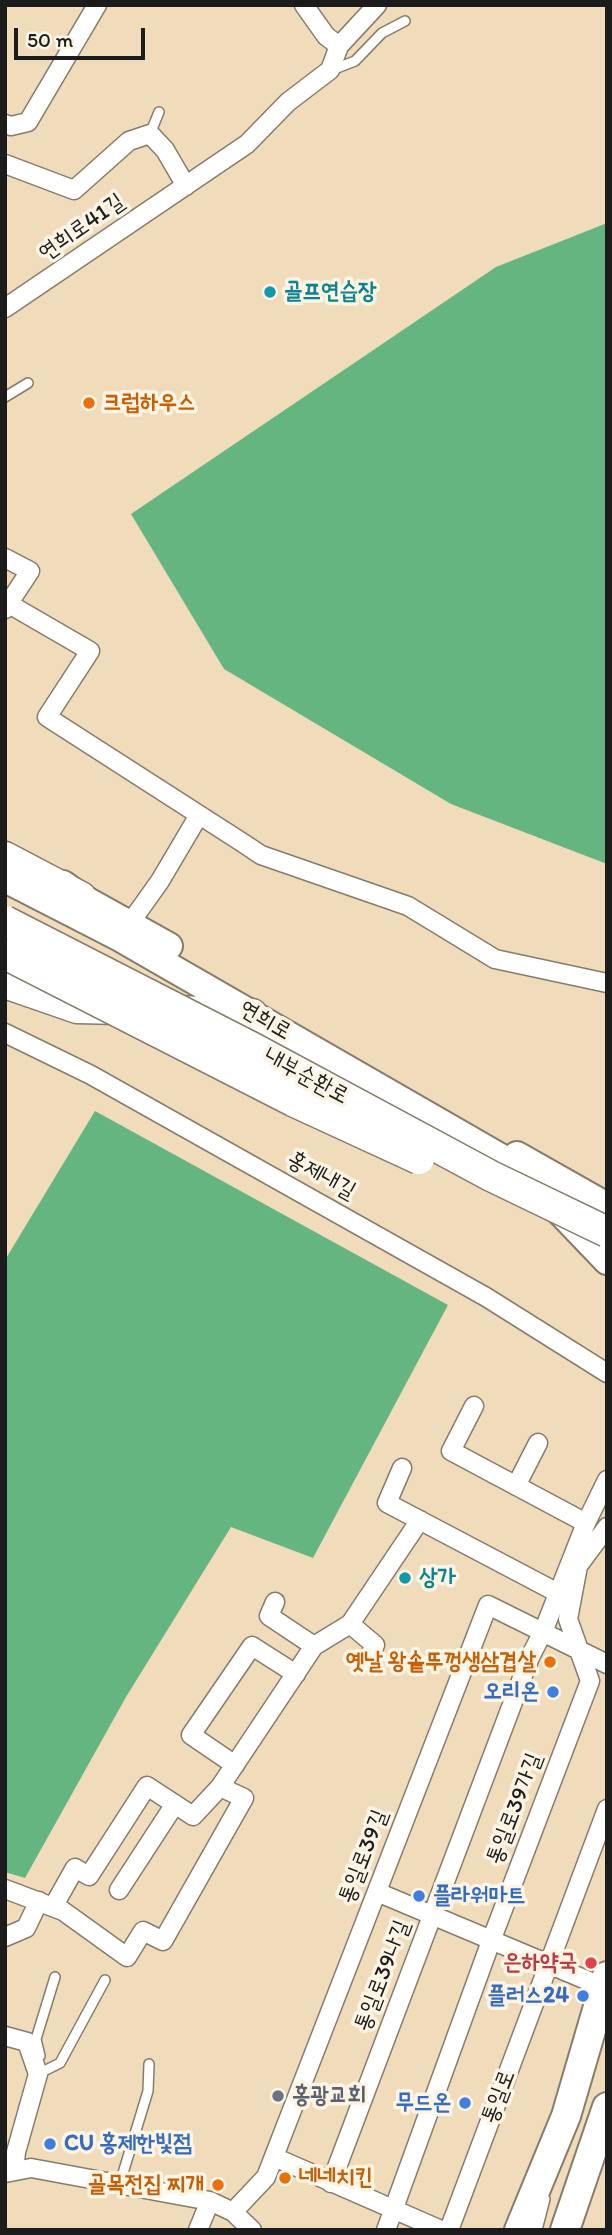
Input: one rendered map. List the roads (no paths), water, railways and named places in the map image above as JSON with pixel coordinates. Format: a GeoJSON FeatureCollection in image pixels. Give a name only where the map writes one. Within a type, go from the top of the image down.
{"type":"FeatureCollection","features":[{"type":"Feature","properties":{"kind":"highway"},"geometry":{"type":"LineString","coordinates":[[5,858],[81,897]]}},
{"type":"Feature","properties":{"kind":"highway","name":"내부순환로"},"geometry":{"type":"LineString","coordinates":[[5,921],[253,1048],[491,1176],[607,1232]]}},
{"type":"Feature","properties":{"kind":"highway","name":"내부순환로"},"geometry":{"type":"LineString","coordinates":[[5,954],[293,1101],[495,1194],[607,1251]]}},
{"type":"Feature","properties":{"kind":"highway"},"geometry":{"type":"LineString","coordinates":[[5,983],[77,1008],[252,1014]]}},
{"type":"Feature","properties":{"kind":"main road"},"geometry":{"type":"LineString","coordinates":[[5,843],[126,930],[607,1206]]}},
{"type":"Feature","properties":{"kind":"main road","name":"연희로"},"geometry":{"type":"LineString","coordinates":[[5,879],[126,930],[252,1014],[516,1166],[607,1261]]}},
{"type":"Feature","properties":{"kind":"main road"},"geometry":{"type":"LineString","coordinates":[[519,2230],[566,2116],[605,1981]]}},
{"type":"Feature","properties":{"kind":"main road"},"geometry":{"type":"LineString","coordinates":[[565,2230],[607,2107]]}},
{"type":"Feature","properties":{"kind":"street"},"geometry":{"type":"LineString","coordinates":[[5,124],[11,126],[28,122],[97,5]]}},
{"type":"Feature","properties":{"kind":"street"},"geometry":{"type":"LineString","coordinates":[[304,5],[326,36],[339,46]]}},
{"type":"Feature","properties":{"kind":"street"},"geometry":{"type":"LineString","coordinates":[[330,70],[339,46],[368,8]]}},
{"type":"Feature","properties":{"kind":"street","name":"연희로41길"},"geometry":{"type":"LineString","coordinates":[[5,309],[247,144],[288,102],[330,70]]}},
{"type":"Feature","properties":{"kind":"street"},"geometry":{"type":"LineString","coordinates":[[5,164],[74,190],[130,141],[150,134],[165,150],[186,186]]}},
{"type":"Feature","properties":{"kind":"street"},"geometry":{"type":"LineString","coordinates":[[5,558],[30,571],[7,607],[90,652],[47,717],[261,855],[408,905],[495,959],[607,983]]}},
{"type":"Feature","properties":{"kind":"street"},"geometry":{"type":"LineString","coordinates":[[126,930],[160,881],[199,815]]}},
{"type":"Feature","properties":{"kind":"street","name":"홍제내길"},"geometry":{"type":"LineString","coordinates":[[5,1033],[91,1075],[485,1297],[607,1373]]}},
{"type":"Feature","properties":{"kind":"street"},"geometry":{"type":"LineString","coordinates":[[474,1406],[451,1451],[586,1523]]}},
{"type":"Feature","properties":{"kind":"street"},"geometry":{"type":"LineString","coordinates":[[516,1486],[538,1443]]}},
{"type":"Feature","properties":{"kind":"street"},"geometry":{"type":"LineString","coordinates":[[402,1468],[387,1503],[555,1600],[568,1619]]}},
{"type":"Feature","properties":{"kind":"street","name":"통일로39나길"},"geometry":{"type":"LineString","coordinates":[[331,2183],[530,1657],[543,1632],[586,1523],[607,1480]]}},
{"type":"Feature","properties":{"kind":"street"},"geometry":{"type":"LineString","coordinates":[[5,1937],[26,1928],[75,1868],[89,1875],[147,1786],[192,1816],[220,1787],[314,1646],[350,1624],[420,1520]]}},
{"type":"Feature","properties":{"kind":"street"},"geometry":{"type":"LineString","coordinates":[[568,1619],[578,1566],[607,1527]]}},
{"type":"Feature","properties":{"kind":"street"},"geometry":{"type":"LineString","coordinates":[[275,1602],[269,1616],[314,1646]]}},
{"type":"Feature","properties":{"kind":"street","name":"통일로39길"},"geometry":{"type":"LineString","coordinates":[[233,2212],[266,2177],[488,1605],[569,1644],[580,1652]]}},
{"type":"Feature","properties":{"kind":"street","name":"통일로39가길"},"geometry":{"type":"LineString","coordinates":[[386,2230],[491,1941],[590,1681],[568,1619]]}},
{"type":"Feature","properties":{"kind":"street"},"geometry":{"type":"LineString","coordinates":[[350,1624],[375,1644],[367,1661]]}},
{"type":"Feature","properties":{"kind":"street"},"geometry":{"type":"LineString","coordinates":[[235,1765],[191,1735],[252,1646],[296,1674]]}},
{"type":"Feature","properties":{"kind":"street"},"geometry":{"type":"LineString","coordinates":[[580,1652],[607,1664]]}},
{"type":"Feature","properties":{"kind":"street"},"geometry":{"type":"LineString","coordinates":[[5,1889],[46,1904],[127,1957],[143,1931],[163,1941],[244,1798],[220,1787]]}},
{"type":"Feature","properties":{"kind":"street"},"geometry":{"type":"LineString","coordinates":[[119,1890],[175,1804]]}},
{"type":"Feature","properties":{"kind":"street","name":"통일로"},"geometry":{"type":"LineString","coordinates":[[449,2230],[607,1809]]}},
{"type":"Feature","properties":{"kind":"street"},"geometry":{"type":"LineString","coordinates":[[377,1892],[549,1965],[605,1981]]}},
{"type":"Feature","properties":{"kind":"street"},"geometry":{"type":"LineString","coordinates":[[5,2036],[27,2042],[38,2074],[10,2172],[31,2168],[210,2201],[233,2212],[253,2230]]}},
{"type":"Feature","properties":{"kind":"street"},"geometry":{"type":"LineString","coordinates":[[274,2157],[441,2230]]}},
{"type":"Feature","properties":{"kind":"street"},"geometry":{"type":"LineString","coordinates":[[198,2230],[210,2201]]}},
{"type":"Feature","properties":{"kind":"lane"},"geometry":{"type":"LineString","coordinates":[[330,70],[355,61],[382,33],[405,21]]}},
{"type":"Feature","properties":{"kind":"lane"},"geometry":{"type":"LineString","coordinates":[[150,134],[159,113]]}},
{"type":"Feature","properties":{"kind":"lane"},"geometry":{"type":"LineString","coordinates":[[5,397],[28,383]]}},
{"type":"Feature","properties":{"kind":"lane"},"geometry":{"type":"LineString","coordinates":[[38,2074],[42,2063],[36,2039],[55,1977]]}},
{"type":"Feature","properties":{"kind":"lane"},"geometry":{"type":"LineString","coordinates":[[38,2074],[60,2063],[105,1980]]}},
{"type":"Feature","properties":{"kind":"lane"},"geometry":{"type":"LineString","coordinates":[[120,2183],[148,2091],[149,2064]]}},
{"type":"Feature","properties":{"kind":"lane"},"geometry":{"type":"LineString","coordinates":[[550,2182],[566,2116]]}},
{"type":"Feature","properties":{"kind":"lane"},"geometry":{"type":"LineString","coordinates":[[537,2230],[547,2194]]}},
{"type":"Feature","properties":{"kind":"place","name":"골프연습장"},"geometry":{"type":"Point","coordinates":[270,292]}},
{"type":"Feature","properties":{"kind":"place","name":"크럽하우스"},"geometry":{"type":"Point","coordinates":[89,403]}},
{"type":"Feature","properties":{"kind":"place","name":"상가"},"geometry":{"type":"Point","coordinates":[405,1578]}},
{"type":"Feature","properties":{"kind":"place","name":"옛날 왕솥뚜껑생삼겹살"},"geometry":{"type":"Point","coordinates":[550,1662]}},
{"type":"Feature","properties":{"kind":"place","name":"오리온"},"geometry":{"type":"Point","coordinates":[553,1692]}},
{"type":"Feature","properties":{"kind":"place","name":"플라워마트"},"geometry":{"type":"Point","coordinates":[419,1896]}},
{"type":"Feature","properties":{"kind":"place","name":"은하약국"},"geometry":{"type":"Point","coordinates":[591,1963]}},
{"type":"Feature","properties":{"kind":"place","name":"플러스24"},"geometry":{"type":"Point","coordinates":[583,1996]}},
{"type":"Feature","properties":{"kind":"place","name":"홍광교회"},"geometry":{"type":"Point","coordinates":[278,2096]}},
{"type":"Feature","properties":{"kind":"place","name":"무드온"},"geometry":{"type":"Point","coordinates":[465,2103]}},
{"type":"Feature","properties":{"kind":"place","name":"CU 홍제한빛점"},"geometry":{"type":"Point","coordinates":[50,2144]}},
{"type":"Feature","properties":{"kind":"place","name":"네네치킨"},"geometry":{"type":"Point","coordinates":[285,2178]}},
{"type":"Feature","properties":{"kind":"place","name":"골목전집 찌개"},"geometry":{"type":"Point","coordinates":[218,2185]}}]}
